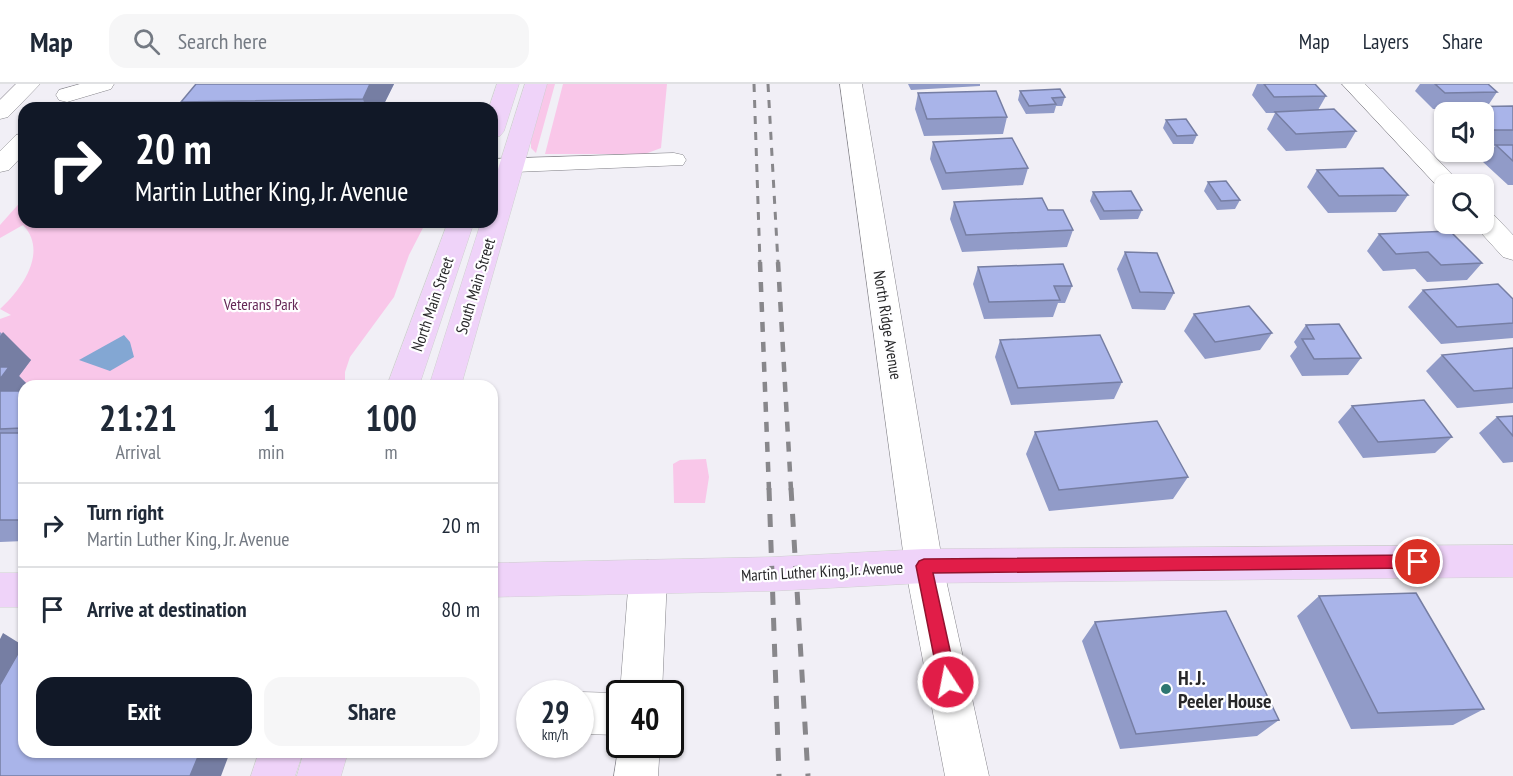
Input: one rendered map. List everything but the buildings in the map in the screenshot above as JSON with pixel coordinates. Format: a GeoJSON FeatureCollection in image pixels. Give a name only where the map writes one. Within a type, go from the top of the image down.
{"type":"FeatureCollection","features":[{"type":"Feature","properties":{"kind":"main road"},"geometry":{"type":"LineString","coordinates":[[498,113],[508,84]]}},
{"type":"Feature","properties":{"kind":"main road","name":"South Main Street"},"geometry":{"type":"LineString","coordinates":[[498,181],[502,166],[536,84]]}},
{"type":"Feature","properties":{"kind":"main road","name":"North Main Street"},"geometry":{"type":"LineString","coordinates":[[406,380],[459,228]]}},
{"type":"Feature","properties":{"kind":"main road","name":"South Main Street"},"geometry":{"type":"LineString","coordinates":[[447,380],[486,228]]}},
{"type":"Feature","properties":{"kind":"main road","name":"Martin Luther King, Jr. Avenue"},"geometry":{"type":"LineString","coordinates":[[498,580],[780,574],[924,566],[1513,561]]}},
{"type":"Feature","properties":{"kind":"main road"},"geometry":{"type":"LineString","coordinates":[[0,590],[18,590]]}},
{"type":"Feature","properties":{"kind":"main road"},"geometry":{"type":"LineString","coordinates":[[273,776],[278,758]]}},
{"type":"Feature","properties":{"kind":"main road"},"geometry":{"type":"LineString","coordinates":[[319,776],[324,758]]}},
{"type":"Feature","properties":{"kind":"street"},"geometry":{"type":"LineString","coordinates":[[0,112],[29,84]]}},
{"type":"Feature","properties":{"kind":"street"},"geometry":{"type":"LineString","coordinates":[[67,96],[104,84]]}},
{"type":"Feature","properties":{"kind":"street","name":"North Ridge Avenue"},"geometry":{"type":"LineString","coordinates":[[850,84],[924,566],[967,776]]}},
{"type":"Feature","properties":{"kind":"street"},"geometry":{"type":"LineString","coordinates":[[1353,84],[1439,174]]}},
{"type":"Feature","properties":{"kind":"street"},"geometry":{"type":"LineString","coordinates":[[0,165],[18,146]]}},
{"type":"Feature","properties":{"kind":"street"},"geometry":{"type":"LineString","coordinates":[[502,166],[674,160]]}},
{"type":"Feature","properties":{"kind":"street"},"geometry":{"type":"LineString","coordinates":[[1494,231],[1513,252]]}},
{"type":"Feature","properties":{"kind":"street"},"geometry":{"type":"LineString","coordinates":[[642,680],[648,577]]}},
{"type":"Feature","properties":{"kind":"street"},"geometry":{"type":"LineString","coordinates":[[636,776],[637,758]]}},
{"type":"Feature","properties":{"kind":"green space"},"geometry":{"type":"Polygon","coordinates":[[[546,84],[555,84],[536,153],[531,148],[531,141],[546,84]]]}},
{"type":"Feature","properties":{"kind":"green space"},"geometry":{"type":"Polygon","coordinates":[[[563,84],[667,84],[661,148],[645,154],[545,154],[563,84]]]}},
{"type":"Feature","properties":{"kind":"green space","name":"Veterans Park"},"geometry":{"type":"Polygon","coordinates":[[[18,205],[18,228],[0,238],[0,225],[18,205]]]}},
{"type":"Feature","properties":{"kind":"green space","name":"Veterans Park"},"geometry":{"type":"Polygon","coordinates":[[[25,228],[423,228],[409,255],[394,297],[350,357],[345,380],[18,380],[0,360],[0,319],[11,315],[0,309],[16,292],[29,270],[33,258],[30,236],[25,228]]]}},
{"type":"Feature","properties":{"kind":"green space"},"geometry":{"type":"Polygon","coordinates":[[[706,459],[709,477],[705,503],[674,503],[673,464],[680,460],[706,459]]]}},
{"type":"Feature","properties":{"kind":"water"},"geometry":{"type":"Polygon","coordinates":[[[124,335],[130,342],[134,357],[110,371],[79,360],[124,335]]]}},
{"type":"Feature","properties":{"kind":"railway"},"geometry":{"type":"LineString","coordinates":[[754,84],[760,263]]}},
{"type":"Feature","properties":{"kind":"railway"},"geometry":{"type":"LineString","coordinates":[[768,84],[778,263]]}},
{"type":"Feature","properties":{"kind":"railway"},"geometry":{"type":"LineString","coordinates":[[760,262],[769,490]]}},
{"type":"Feature","properties":{"kind":"railway"},"geometry":{"type":"LineString","coordinates":[[778,262],[791,490]]}},
{"type":"Feature","properties":{"kind":"railway"},"geometry":{"type":"LineString","coordinates":[[769,488],[779,776]]}},
{"type":"Feature","properties":{"kind":"railway"},"geometry":{"type":"LineString","coordinates":[[791,488],[808,776]]}},
{"type":"Feature","properties":{"kind":"place","name":"H. J. Peeler House"},"geometry":{"type":"Point","coordinates":[1166,689]}},
{"type":"Feature","properties":{"kind":"route"},"geometry":{"type":"LineString","coordinates":[[948,682],[924,566],[1418,562]]}}]}
